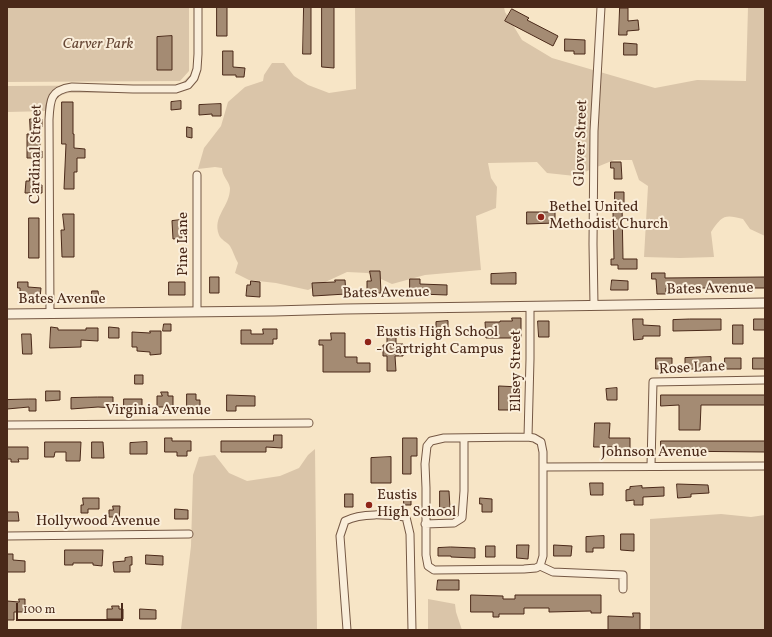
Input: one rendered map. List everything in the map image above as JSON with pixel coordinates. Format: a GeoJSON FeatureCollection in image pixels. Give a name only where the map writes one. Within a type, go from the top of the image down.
{"type":"FeatureCollection","features":[{"type":"Feature","properties":{"kind":"street","name":"Cardinal Street"},"geometry":{"type":"LineString","coordinates":[[50,314],[50,100],[62,88],[176,89],[188,85],[194,78],[197,69],[198,7]]}},
{"type":"Feature","properties":{"kind":"street","name":"Glover Street"},"geometry":{"type":"LineString","coordinates":[[594,305],[594,138],[601,7]]}},
{"type":"Feature","properties":{"kind":"street","name":"Pine Lane"},"geometry":{"type":"LineString","coordinates":[[197,175],[197,312]]}},
{"type":"Feature","properties":{"kind":"street","name":"Bates Avenue"},"geometry":{"type":"LineString","coordinates":[[7,314],[765,303]]}},
{"type":"Feature","properties":{"kind":"street","name":"Ellsey Street"},"geometry":{"type":"LineString","coordinates":[[528,437],[530,306]]}},
{"type":"Feature","properties":{"kind":"street","name":"Rose Lane"},"geometry":{"type":"LineString","coordinates":[[651,465],[653,382],[765,380]]}},
{"type":"Feature","properties":{"kind":"street","name":"Virginia Avenue"},"geometry":{"type":"LineString","coordinates":[[7,425],[309,423]]}},
{"type":"Feature","properties":{"kind":"street"},"geometry":{"type":"LineString","coordinates":[[540,566],[544,556],[543,452],[541,442],[534,438],[528,437],[464,439],[444,438],[431,441],[427,446],[425,464],[426,555],[431,569],[524,569],[536,568],[540,566],[553,572],[623,575],[623,589]]}},
{"type":"Feature","properties":{"kind":"street"},"geometry":{"type":"LineString","coordinates":[[426,524],[454,523],[462,518],[464,491],[464,439]]}},
{"type":"Feature","properties":{"kind":"street","name":"Johnson Avenue"},"geometry":{"type":"LineString","coordinates":[[543,467],[651,465],[765,466]]}},
{"type":"Feature","properties":{"kind":"street"},"geometry":{"type":"LineString","coordinates":[[347,630],[340,536],[345,521],[353,517],[387,515],[406,517],[410,534],[412,630]]}},
{"type":"Feature","properties":{"kind":"street","name":"Hollywood Avenue"},"geometry":{"type":"LineString","coordinates":[[7,536],[189,534]]}},
{"type":"Feature","properties":{"kind":"green space","name":"Carver Park"},"geometry":{"type":"Polygon","coordinates":[[[7,7],[189,7],[189,71],[180,81],[7,82],[7,7]]]}},
{"type":"Feature","properties":{"kind":"green space"},"geometry":{"type":"Polygon","coordinates":[[[355,7],[504,7],[505,12],[522,40],[552,58],[655,88],[697,80],[746,81],[748,7],[765,7],[765,236],[750,229],[743,219],[727,217],[721,220],[711,232],[714,257],[644,257],[648,186],[639,180],[632,160],[614,160],[575,176],[547,173],[537,162],[488,163],[491,178],[497,187],[496,208],[476,216],[481,270],[425,275],[392,284],[368,273],[347,272],[308,290],[276,283],[249,280],[235,273],[238,263],[230,246],[220,237],[217,228],[219,217],[227,201],[230,188],[223,174],[222,168],[215,167],[198,169],[204,148],[221,126],[228,102],[245,87],[263,81],[264,75],[272,63],[284,63],[294,76],[308,85],[329,93],[356,89],[355,7]]]}},
{"type":"Feature","properties":{"kind":"green space"},"geometry":{"type":"Polygon","coordinates":[[[192,73],[192,76],[181,88],[158,93],[68,93],[56,97],[50,111],[7,112],[7,86],[180,85],[192,73]]]}},
{"type":"Feature","properties":{"kind":"green space"},"geometry":{"type":"Polygon","coordinates":[[[315,449],[317,630],[181,629],[191,546],[193,475],[199,457],[215,455],[229,473],[247,481],[280,476],[299,468],[308,455],[315,449]]]}},
{"type":"Feature","properties":{"kind":"green space"},"geometry":{"type":"Polygon","coordinates":[[[721,514],[751,517],[765,515],[765,630],[650,630],[650,519],[721,514]]]}},
{"type":"Feature","properties":{"kind":"green space"},"geometry":{"type":"Polygon","coordinates":[[[428,599],[455,604],[462,630],[428,630],[428,599]]]}},
{"type":"Feature","properties":{"kind":"building"},"geometry":{"type":"Polygon","coordinates":[[[217,7],[227,7],[227,36],[217,36],[217,7]]]}},
{"type":"Feature","properties":{"kind":"building"},"geometry":{"type":"Polygon","coordinates":[[[304,7],[311,7],[311,54],[303,54],[304,7]]]}},
{"type":"Feature","properties":{"kind":"building"},"geometry":{"type":"Polygon","coordinates":[[[322,7],[334,7],[334,68],[322,67],[322,7]]]}},
{"type":"Feature","properties":{"kind":"building"},"geometry":{"type":"Polygon","coordinates":[[[620,8],[628,8],[628,21],[638,20],[639,30],[627,31],[627,35],[619,35],[620,8]]]}},
{"type":"Feature","properties":{"kind":"building"},"geometry":{"type":"Polygon","coordinates":[[[512,9],[529,18],[527,20],[558,36],[553,46],[505,21],[512,9]]]}},
{"type":"Feature","properties":{"kind":"building"},"geometry":{"type":"Polygon","coordinates":[[[172,36],[172,70],[157,70],[157,37],[172,36]]]}},
{"type":"Feature","properties":{"kind":"building"},"geometry":{"type":"Polygon","coordinates":[[[565,39],[585,40],[585,54],[574,54],[574,51],[565,51],[565,39]]]}},
{"type":"Feature","properties":{"kind":"building"},"geometry":{"type":"Polygon","coordinates":[[[624,43],[637,44],[637,55],[624,55],[624,43]]]}},
{"type":"Feature","properties":{"kind":"building"},"geometry":{"type":"Polygon","coordinates":[[[223,51],[233,51],[233,67],[245,68],[244,77],[236,77],[236,75],[223,75],[223,51]]]}},
{"type":"Feature","properties":{"kind":"building"},"geometry":{"type":"Polygon","coordinates":[[[181,101],[181,109],[171,110],[171,102],[181,101]]]}},
{"type":"Feature","properties":{"kind":"building"},"geometry":{"type":"Polygon","coordinates":[[[62,102],[73,102],[74,148],[85,149],[85,158],[77,158],[77,172],[74,172],[74,189],[64,189],[66,144],[62,144],[62,102]]]}},
{"type":"Feature","properties":{"kind":"building"},"geometry":{"type":"Polygon","coordinates":[[[221,104],[221,116],[212,116],[212,114],[199,115],[199,105],[221,104]]]}},
{"type":"Feature","properties":{"kind":"building"},"geometry":{"type":"Polygon","coordinates":[[[30,119],[42,119],[42,127],[40,127],[40,151],[42,151],[42,158],[27,158],[27,134],[30,134],[30,119]]]}},
{"type":"Feature","properties":{"kind":"building"},"geometry":{"type":"Polygon","coordinates":[[[187,127],[192,128],[192,138],[187,137],[187,127]]]}},
{"type":"Feature","properties":{"kind":"building"},"geometry":{"type":"Polygon","coordinates":[[[611,162],[621,162],[622,179],[614,179],[614,168],[611,168],[611,162]]]}},
{"type":"Feature","properties":{"kind":"building"},"geometry":{"type":"Polygon","coordinates":[[[30,169],[39,169],[39,185],[42,185],[42,193],[25,193],[26,181],[29,181],[30,169]]]}},
{"type":"Feature","properties":{"kind":"building"},"geometry":{"type":"Polygon","coordinates":[[[615,192],[624,192],[624,205],[622,205],[623,259],[637,259],[637,269],[618,269],[618,265],[611,265],[611,259],[614,259],[613,212],[615,192]]]}},
{"type":"Feature","properties":{"kind":"building"},"geometry":{"type":"Polygon","coordinates":[[[527,212],[555,212],[555,223],[527,224],[527,212]]]}},
{"type":"Feature","properties":{"kind":"building"},"geometry":{"type":"Polygon","coordinates":[[[63,214],[74,214],[74,257],[62,257],[61,230],[64,230],[63,214]]]}},
{"type":"Feature","properties":{"kind":"building"},"geometry":{"type":"Polygon","coordinates":[[[29,218],[39,218],[39,258],[29,258],[29,218]]]}},
{"type":"Feature","properties":{"kind":"building"},"geometry":{"type":"Polygon","coordinates":[[[181,220],[182,238],[173,239],[172,221],[181,220]]]}},
{"type":"Feature","properties":{"kind":"building"},"geometry":{"type":"Polygon","coordinates":[[[370,271],[380,271],[381,293],[367,293],[367,281],[371,281],[370,271]]]}},
{"type":"Feature","properties":{"kind":"building"},"geometry":{"type":"Polygon","coordinates":[[[516,273],[516,284],[491,284],[491,274],[516,273]]]}},
{"type":"Feature","properties":{"kind":"building"},"geometry":{"type":"Polygon","coordinates":[[[652,273],[665,273],[665,278],[765,277],[765,288],[666,288],[666,294],[657,294],[656,279],[652,279],[652,273]]]}},
{"type":"Feature","properties":{"kind":"building"},"geometry":{"type":"Polygon","coordinates":[[[210,277],[219,277],[219,293],[210,293],[210,277]]]}},
{"type":"Feature","properties":{"kind":"building"},"geometry":{"type":"Polygon","coordinates":[[[410,279],[420,279],[420,284],[447,285],[447,295],[420,294],[420,297],[410,296],[410,279]]]}},
{"type":"Feature","properties":{"kind":"building"},"geometry":{"type":"Polygon","coordinates":[[[335,280],[345,280],[346,294],[313,296],[312,283],[335,282],[335,280]]]}},
{"type":"Feature","properties":{"kind":"building"},"geometry":{"type":"Polygon","coordinates":[[[612,280],[628,281],[628,290],[611,290],[612,280]]]}},
{"type":"Feature","properties":{"kind":"building"},"geometry":{"type":"Polygon","coordinates":[[[251,281],[260,282],[260,297],[246,296],[247,285],[250,285],[251,281]]]}},
{"type":"Feature","properties":{"kind":"building"},"geometry":{"type":"Polygon","coordinates":[[[18,282],[28,282],[28,287],[41,288],[40,298],[20,297],[18,282]]]}},
{"type":"Feature","properties":{"kind":"building"},"geometry":{"type":"Polygon","coordinates":[[[169,282],[185,282],[185,295],[169,295],[169,282]]]}},
{"type":"Feature","properties":{"kind":"building"},"geometry":{"type":"Polygon","coordinates":[[[92,291],[98,291],[99,299],[92,300],[92,291]]]}},
{"type":"Feature","properties":{"kind":"building"},"geometry":{"type":"Polygon","coordinates":[[[512,318],[521,318],[521,338],[486,338],[485,322],[512,321],[512,318]]]}},
{"type":"Feature","properties":{"kind":"building"},"geometry":{"type":"Polygon","coordinates":[[[633,319],[643,319],[643,325],[660,326],[660,336],[643,336],[643,339],[634,340],[633,319]]]}},
{"type":"Feature","properties":{"kind":"building"},"geometry":{"type":"Polygon","coordinates":[[[721,319],[721,330],[673,331],[673,320],[721,319]]]}},
{"type":"Feature","properties":{"kind":"building"},"geometry":{"type":"Polygon","coordinates":[[[754,319],[765,319],[765,330],[754,330],[754,319]]]}},
{"type":"Feature","properties":{"kind":"building"},"geometry":{"type":"Polygon","coordinates":[[[448,321],[448,334],[436,334],[436,322],[448,321]]]}},
{"type":"Feature","properties":{"kind":"building"},"geometry":{"type":"Polygon","coordinates":[[[538,321],[549,321],[549,337],[539,337],[538,321]]]}},
{"type":"Feature","properties":{"kind":"building"},"geometry":{"type":"Polygon","coordinates":[[[164,324],[171,324],[171,331],[163,331],[164,324]]]}},
{"type":"Feature","properties":{"kind":"building"},"geometry":{"type":"Polygon","coordinates":[[[733,325],[743,325],[743,344],[733,344],[733,325]]]}},
{"type":"Feature","properties":{"kind":"building"},"geometry":{"type":"Polygon","coordinates":[[[51,327],[58,328],[58,330],[86,330],[86,328],[98,328],[98,341],[81,340],[81,347],[50,348],[51,327]]]}},
{"type":"Feature","properties":{"kind":"building"},"geometry":{"type":"Polygon","coordinates":[[[109,327],[119,328],[119,338],[109,338],[109,327]]]}},
{"type":"Feature","properties":{"kind":"building"},"geometry":{"type":"Polygon","coordinates":[[[263,329],[277,329],[277,339],[273,339],[273,344],[241,344],[241,330],[251,330],[251,334],[263,334],[263,329]]]}},
{"type":"Feature","properties":{"kind":"building"},"geometry":{"type":"Polygon","coordinates":[[[150,331],[161,331],[161,354],[150,355],[150,352],[137,351],[137,347],[132,347],[132,332],[150,333],[150,331]]]}},
{"type":"Feature","properties":{"kind":"building"},"geometry":{"type":"Polygon","coordinates":[[[331,333],[345,333],[345,357],[357,357],[357,363],[370,363],[370,372],[323,372],[323,345],[319,345],[319,340],[331,340],[331,333]]]}},
{"type":"Feature","properties":{"kind":"building"},"geometry":{"type":"Polygon","coordinates":[[[22,334],[31,334],[32,354],[23,354],[22,334]]]}},
{"type":"Feature","properties":{"kind":"building"},"geometry":{"type":"Polygon","coordinates":[[[396,336],[396,344],[403,344],[403,356],[395,356],[396,371],[387,371],[387,356],[383,356],[383,345],[387,345],[387,337],[396,336]]]}},
{"type":"Feature","properties":{"kind":"building"},"geometry":{"type":"Polygon","coordinates":[[[711,357],[711,369],[685,369],[685,358],[711,357]]]}},
{"type":"Feature","properties":{"kind":"building"},"geometry":{"type":"Polygon","coordinates":[[[656,358],[672,358],[672,369],[656,369],[656,358]]]}},
{"type":"Feature","properties":{"kind":"building"},"geometry":{"type":"Polygon","coordinates":[[[725,358],[741,358],[741,369],[725,369],[725,358]]]}},
{"type":"Feature","properties":{"kind":"building"},"geometry":{"type":"Polygon","coordinates":[[[753,358],[765,358],[765,369],[753,369],[753,358]]]}},
{"type":"Feature","properties":{"kind":"building"},"geometry":{"type":"Polygon","coordinates":[[[135,375],[143,375],[143,384],[135,384],[135,375]]]}},
{"type":"Feature","properties":{"kind":"building"},"geometry":{"type":"Polygon","coordinates":[[[499,386],[520,387],[519,399],[517,399],[517,410],[499,410],[499,386]]]}},
{"type":"Feature","properties":{"kind":"building"},"geometry":{"type":"Polygon","coordinates":[[[617,388],[617,400],[607,400],[606,389],[617,388]]]}},
{"type":"Feature","properties":{"kind":"building"},"geometry":{"type":"Polygon","coordinates":[[[46,391],[60,391],[60,400],[46,401],[46,391]]]}},
{"type":"Feature","properties":{"kind":"building"},"geometry":{"type":"Polygon","coordinates":[[[161,392],[168,392],[168,396],[173,396],[173,407],[157,407],[157,396],[162,396],[161,392]]]}},
{"type":"Feature","properties":{"kind":"building"},"geometry":{"type":"Polygon","coordinates":[[[187,394],[196,394],[196,400],[200,400],[200,410],[187,410],[187,394]]]}},
{"type":"Feature","properties":{"kind":"building"},"geometry":{"type":"Polygon","coordinates":[[[227,395],[255,396],[255,406],[236,406],[236,411],[227,411],[227,395]]]}},
{"type":"Feature","properties":{"kind":"building"},"geometry":{"type":"Polygon","coordinates":[[[661,395],[765,395],[765,405],[701,405],[700,430],[679,430],[679,405],[661,406],[661,395]]]}},
{"type":"Feature","properties":{"kind":"building"},"geometry":{"type":"Polygon","coordinates":[[[113,397],[113,408],[98,407],[71,409],[71,398],[113,397]]]}},
{"type":"Feature","properties":{"kind":"building"},"geometry":{"type":"Polygon","coordinates":[[[36,399],[36,411],[29,411],[29,407],[7,409],[7,400],[36,399]]]}},
{"type":"Feature","properties":{"kind":"building"},"geometry":{"type":"Polygon","coordinates":[[[124,399],[142,399],[142,409],[124,409],[124,399]]]}},
{"type":"Feature","properties":{"kind":"building"},"geometry":{"type":"Polygon","coordinates":[[[595,423],[610,423],[609,438],[630,438],[630,450],[617,450],[617,447],[594,447],[595,423]]]}},
{"type":"Feature","properties":{"kind":"building"},"geometry":{"type":"Polygon","coordinates":[[[274,435],[282,435],[282,448],[266,447],[266,452],[221,452],[221,441],[273,441],[274,435]]]}},
{"type":"Feature","properties":{"kind":"building"},"geometry":{"type":"Polygon","coordinates":[[[165,438],[172,438],[172,441],[191,441],[191,451],[187,451],[187,456],[177,456],[177,452],[165,452],[165,438]]]}},
{"type":"Feature","properties":{"kind":"building"},"geometry":{"type":"Polygon","coordinates":[[[403,438],[417,438],[417,456],[411,456],[411,474],[403,474],[403,438]]]}},
{"type":"Feature","properties":{"kind":"building"},"geometry":{"type":"Polygon","coordinates":[[[661,441],[765,441],[765,452],[661,451],[661,441]]]}},
{"type":"Feature","properties":{"kind":"building"},"geometry":{"type":"Polygon","coordinates":[[[45,442],[81,442],[80,461],[66,461],[66,452],[55,452],[54,457],[45,457],[45,442]]]}},
{"type":"Feature","properties":{"kind":"building"},"geometry":{"type":"Polygon","coordinates":[[[92,442],[103,442],[104,458],[92,458],[92,442]]]}},
{"type":"Feature","properties":{"kind":"building"},"geometry":{"type":"Polygon","coordinates":[[[147,442],[147,454],[130,454],[130,443],[147,442]]]}},
{"type":"Feature","properties":{"kind":"building"},"geometry":{"type":"Polygon","coordinates":[[[7,447],[28,447],[28,459],[18,459],[19,462],[11,462],[11,459],[7,459],[7,447]]]}},
{"type":"Feature","properties":{"kind":"building"},"geometry":{"type":"Polygon","coordinates":[[[391,457],[391,483],[371,483],[371,458],[391,457]]]}},
{"type":"Feature","properties":{"kind":"building"},"geometry":{"type":"Polygon","coordinates":[[[590,483],[603,483],[603,495],[591,495],[590,483]]]}},
{"type":"Feature","properties":{"kind":"building"},"geometry":{"type":"Polygon","coordinates":[[[677,484],[708,485],[709,493],[691,494],[691,497],[678,498],[677,484]]]}},
{"type":"Feature","properties":{"kind":"building"},"geometry":{"type":"Polygon","coordinates":[[[642,486],[642,488],[664,487],[664,496],[643,497],[643,505],[634,505],[634,500],[626,501],[626,490],[630,489],[630,487],[642,486]]]}},
{"type":"Feature","properties":{"kind":"building"},"geometry":{"type":"Polygon","coordinates":[[[440,491],[449,491],[450,508],[440,508],[440,491]]]}},
{"type":"Feature","properties":{"kind":"building"},"geometry":{"type":"Polygon","coordinates":[[[345,494],[353,494],[353,507],[345,507],[345,494]]]}},
{"type":"Feature","properties":{"kind":"building"},"geometry":{"type":"Polygon","coordinates":[[[404,497],[411,497],[411,505],[404,505],[404,497]]]}},
{"type":"Feature","properties":{"kind":"building"},"geometry":{"type":"Polygon","coordinates":[[[83,498],[99,498],[99,509],[88,509],[88,513],[81,513],[83,498]]]}},
{"type":"Feature","properties":{"kind":"building"},"geometry":{"type":"Polygon","coordinates":[[[480,498],[492,499],[492,512],[482,512],[480,498]]]}},
{"type":"Feature","properties":{"kind":"building"},"geometry":{"type":"Polygon","coordinates":[[[113,506],[120,506],[119,521],[113,521],[113,517],[109,517],[109,510],[113,510],[113,506]]]}},
{"type":"Feature","properties":{"kind":"building"},"geometry":{"type":"Polygon","coordinates":[[[175,509],[188,510],[188,519],[175,519],[175,509]]]}},
{"type":"Feature","properties":{"kind":"building"},"geometry":{"type":"Polygon","coordinates":[[[7,512],[18,512],[19,521],[7,521],[7,512]]]}},
{"type":"Feature","properties":{"kind":"building"},"geometry":{"type":"Polygon","coordinates":[[[621,534],[634,534],[634,551],[621,550],[621,534]]]}},
{"type":"Feature","properties":{"kind":"building"},"geometry":{"type":"Polygon","coordinates":[[[604,536],[604,548],[593,548],[593,552],[586,552],[586,537],[604,536]]]}},
{"type":"Feature","properties":{"kind":"building"},"geometry":{"type":"Polygon","coordinates":[[[517,545],[529,545],[528,559],[517,558],[517,545]]]}},
{"type":"Feature","properties":{"kind":"building"},"geometry":{"type":"Polygon","coordinates":[[[554,545],[572,546],[571,556],[554,556],[554,545]]]}},
{"type":"Feature","properties":{"kind":"building"},"geometry":{"type":"Polygon","coordinates":[[[486,546],[495,546],[495,557],[486,557],[486,546]]]}},
{"type":"Feature","properties":{"kind":"building"},"geometry":{"type":"Polygon","coordinates":[[[438,548],[475,548],[475,558],[438,556],[438,548]]]}},
{"type":"Feature","properties":{"kind":"building"},"geometry":{"type":"Polygon","coordinates":[[[65,550],[103,550],[102,566],[93,565],[93,563],[73,563],[73,565],[65,565],[65,550]]]}},
{"type":"Feature","properties":{"kind":"building"},"geometry":{"type":"Polygon","coordinates":[[[7,554],[13,554],[13,560],[25,561],[25,572],[7,572],[7,554]]]}},
{"type":"Feature","properties":{"kind":"building"},"geometry":{"type":"Polygon","coordinates":[[[146,555],[163,556],[163,565],[146,564],[146,555]]]}},
{"type":"Feature","properties":{"kind":"building"},"geometry":{"type":"Polygon","coordinates":[[[132,557],[130,572],[114,572],[113,562],[125,561],[125,558],[132,557]]]}},
{"type":"Feature","properties":{"kind":"building"},"geometry":{"type":"Polygon","coordinates":[[[438,580],[459,580],[459,590],[437,590],[438,580]]]}},
{"type":"Feature","properties":{"kind":"building"},"geometry":{"type":"Polygon","coordinates":[[[471,595],[503,596],[503,599],[515,599],[515,595],[601,595],[601,613],[591,613],[591,611],[549,612],[549,608],[524,608],[524,614],[499,614],[499,617],[493,617],[493,612],[471,612],[471,595]]]}},
{"type":"Feature","properties":{"kind":"building"},"geometry":{"type":"Polygon","coordinates":[[[19,599],[25,599],[25,612],[14,612],[14,620],[7,620],[7,601],[19,602],[19,599]]]}},
{"type":"Feature","properties":{"kind":"building"},"geometry":{"type":"Polygon","coordinates":[[[112,606],[119,606],[119,609],[123,609],[123,619],[107,619],[107,609],[112,609],[112,606]]]}},
{"type":"Feature","properties":{"kind":"building"},"geometry":{"type":"Polygon","coordinates":[[[140,609],[156,610],[156,619],[140,619],[140,609]]]}},
{"type":"Feature","properties":{"kind":"building"},"geometry":{"type":"Polygon","coordinates":[[[633,613],[640,613],[640,630],[608,630],[608,616],[633,617],[633,613]]]}},
{"type":"Feature","properties":{"kind":"place","name":"Bethel United Methodist Church"},"geometry":{"type":"Point","coordinates":[541,217]}},
{"type":"Feature","properties":{"kind":"place","name":"Eustis High School - Cartright Campus"},"geometry":{"type":"Point","coordinates":[368,342]}},
{"type":"Feature","properties":{"kind":"place","name":"Eustis High School"},"geometry":{"type":"Point","coordinates":[369,505]}}]}
